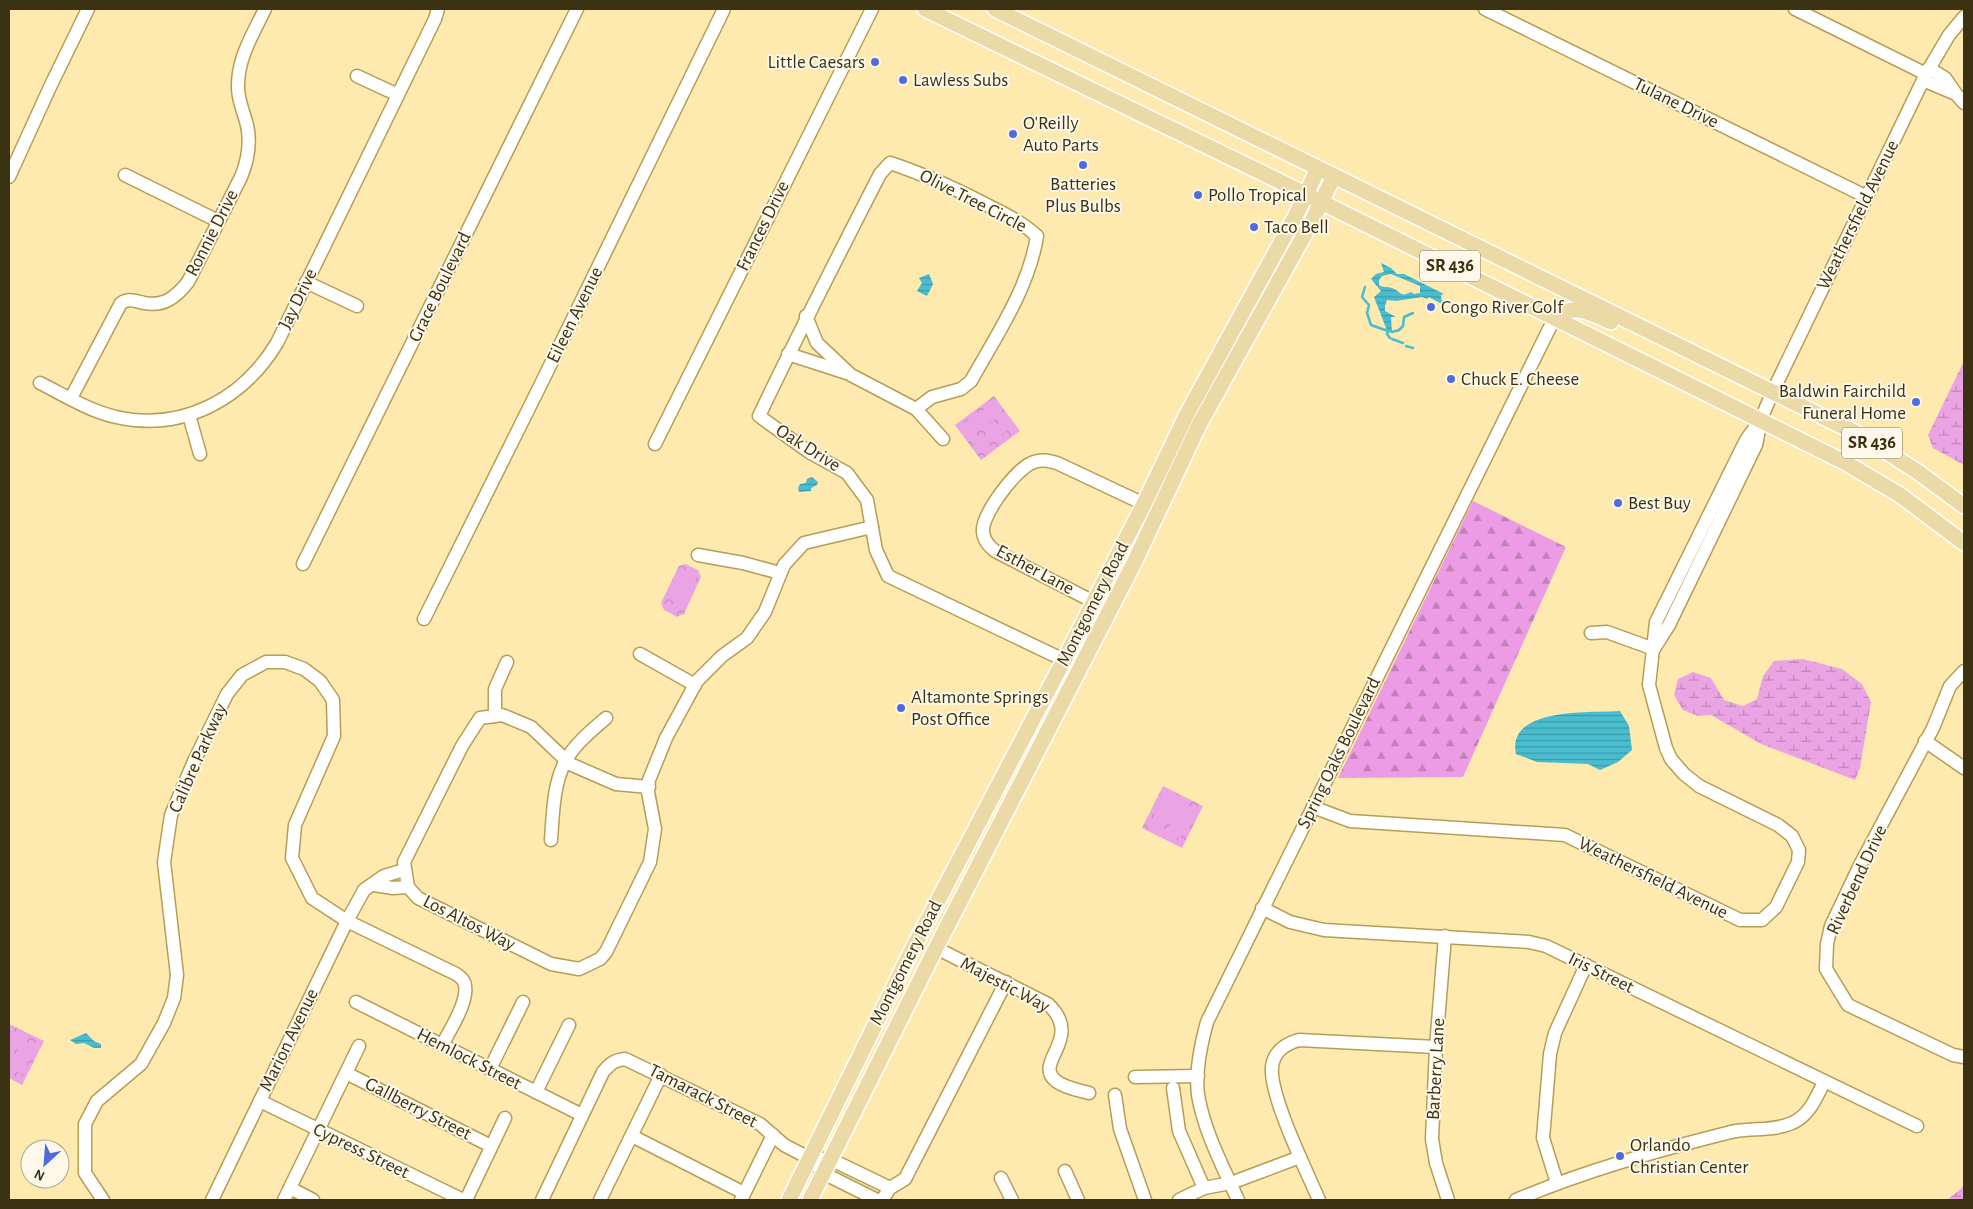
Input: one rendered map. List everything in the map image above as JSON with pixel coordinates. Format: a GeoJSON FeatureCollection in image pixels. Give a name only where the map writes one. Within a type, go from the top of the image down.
{"type":"FeatureCollection","features":[{"type":"Feature","properties":{"kind":"main road","name":"SR 436"},"geometry":{"type":"LineString","coordinates":[[925,9],[1306,194],[1761,419],[1846,463],[1900,495],[1964,543]]}},
{"type":"Feature","properties":{"kind":"main road","name":"SR 436"},"geometry":{"type":"LineString","coordinates":[[995,9],[1632,321],[1860,435],[1918,472],[1964,506]]}},
{"type":"Feature","properties":{"kind":"main road","name":"Montgomery Road"},"geometry":{"type":"LineString","coordinates":[[789,1200],[911,952],[1094,602],[1187,414],[1306,194],[1318,168]]}},
{"type":"Feature","properties":{"kind":"main road","name":"Montgomery Road"},"geometry":{"type":"LineString","coordinates":[[810,1200],[936,948],[1133,565],[1200,424],[1334,176]]}},
{"type":"Feature","properties":{"kind":"main road"},"geometry":{"type":"LineString","coordinates":[[1554,317],[1563,310],[1570,309],[1584,311],[1615,324],[1632,321]]}},
{"type":"Feature","properties":{"kind":"main road"},"geometry":{"type":"LineString","coordinates":[[1133,565],[1137,546],[1146,529],[1147,517],[1144,504]]}},
{"type":"Feature","properties":{"kind":"main road"},"geometry":{"type":"LineString","coordinates":[[984,813],[995,833]]}},
{"type":"Feature","properties":{"kind":"main road"},"geometry":{"type":"LineString","coordinates":[[872,1031],[890,1040]]}},
{"type":"Feature","properties":{"kind":"street"},"geometry":{"type":"LineString","coordinates":[[9,178],[88,9]]}},
{"type":"Feature","properties":{"kind":"street","name":"Ronnie Drive"},"geometry":{"type":"LineString","coordinates":[[71,398],[121,302],[132,300],[154,304],[167,302],[178,294],[188,282],[247,162],[249,146],[247,126],[239,96],[238,75],[246,50],[265,9]]}},
{"type":"Feature","properties":{"kind":"street","name":"Jay Drive"},"geometry":{"type":"LineString","coordinates":[[40,383],[114,417],[135,420],[162,420],[190,415],[216,404],[254,374],[267,358],[276,342],[435,19],[438,9]]}},
{"type":"Feature","properties":{"kind":"street","name":"Grace Boulevard"},"geometry":{"type":"LineString","coordinates":[[303,564],[577,9]]}},
{"type":"Feature","properties":{"kind":"street","name":"Eileen Avenue"},"geometry":{"type":"LineString","coordinates":[[424,619],[724,9]]}},
{"type":"Feature","properties":{"kind":"street","name":"Frances Drive"},"geometry":{"type":"LineString","coordinates":[[655,444],[872,9]]}},
{"type":"Feature","properties":{"kind":"street","name":"Tulane Drive"},"geometry":{"type":"LineString","coordinates":[[1485,9],[1867,197]]}},
{"type":"Feature","properties":{"kind":"street"},"geometry":{"type":"LineString","coordinates":[[1795,9],[1926,74],[1960,98]]}},
{"type":"Feature","properties":{"kind":"street","name":"Weathersfield Avenue"},"geometry":{"type":"LineString","coordinates":[[1313,806],[1350,821],[1565,835],[1740,920],[1762,920],[1776,907],[1798,862],[1799,850],[1792,836],[1778,826],[1699,786],[1671,759],[1656,715],[1649,685],[1654,649],[1669,625],[1756,445],[1761,419],[1773,391],[1926,74],[1949,35],[1964,17]]}},
{"type":"Feature","properties":{"kind":"street"},"geometry":{"type":"LineString","coordinates":[[357,76],[398,95]]}},
{"type":"Feature","properties":{"kind":"street","name":"Olive Tree Circle"},"geometry":{"type":"LineString","coordinates":[[788,354],[880,174],[890,163],[910,169],[1024,224],[1037,236],[1034,257],[1016,299],[971,381],[961,389],[932,397],[916,409]]}},
{"type":"Feature","properties":{"kind":"street"},"geometry":{"type":"LineString","coordinates":[[125,175],[218,221]]}},
{"type":"Feature","properties":{"kind":"street"},"geometry":{"type":"LineString","coordinates":[[306,282],[357,306]]}},
{"type":"Feature","properties":{"kind":"street"},"geometry":{"type":"LineString","coordinates":[[806,316],[817,343],[851,375]]}},
{"type":"Feature","properties":{"kind":"street","name":"Spring Oaks Boulevard"},"geometry":{"type":"LineString","coordinates":[[1238,1200],[1210,1136],[1198,1094],[1202,1042],[1207,1022],[1554,317]]}},
{"type":"Feature","properties":{"kind":"street"},"geometry":{"type":"LineString","coordinates":[[788,354],[851,375],[916,409],[943,439]]}},
{"type":"Feature","properties":{"kind":"street","name":"Oak Drive"},"geometry":{"type":"LineString","coordinates":[[788,354],[759,416],[809,452],[848,473],[868,500],[876,550],[888,576],[1064,660],[1079,670]]}},
{"type":"Feature","properties":{"kind":"street"},"geometry":{"type":"LineString","coordinates":[[190,415],[200,454]]}},
{"type":"Feature","properties":{"kind":"street","name":"Esther Lane"},"geometry":{"type":"LineString","coordinates":[[1094,602],[995,551],[984,538],[985,522],[1001,492],[1011,479],[1020,470],[1034,462],[1046,460],[1057,463],[1144,504]]}},
{"type":"Feature","properties":{"kind":"street","name":"Los Altos Way"},"geometry":{"type":"LineString","coordinates":[[404,870],[408,887],[418,898],[551,964],[579,969],[600,959],[606,952],[650,862],[655,829],[649,780],[666,738],[695,686],[722,656],[747,638],[764,612],[784,565],[804,543],[872,527]]}},
{"type":"Feature","properties":{"kind":"street"},"geometry":{"type":"LineString","coordinates":[[698,555],[743,563],[780,574]]}},
{"type":"Feature","properties":{"kind":"street"},"geometry":{"type":"LineString","coordinates":[[1591,633],[1607,632],[1654,649]]}},
{"type":"Feature","properties":{"kind":"street"},"geometry":{"type":"LineString","coordinates":[[640,654],[695,686]]}},
{"type":"Feature","properties":{"kind":"street","name":"Calibre Parkway"},"geometry":{"type":"LineString","coordinates":[[103,1200],[85,1174],[85,1124],[97,1101],[141,1064],[164,1023],[174,998],[177,975],[164,862],[171,815],[195,759],[227,694],[242,676],[266,662],[286,662],[304,670],[320,682],[333,700],[334,736],[295,825],[292,858],[312,898],[347,921],[456,974],[464,980],[465,998],[442,1045]]}},
{"type":"Feature","properties":{"kind":"street"},"geometry":{"type":"LineString","coordinates":[[495,716],[495,689],[507,662]]}},
{"type":"Feature","properties":{"kind":"street","name":"Riverbend Drive"},"geometry":{"type":"LineString","coordinates":[[1964,671],[1950,686],[1933,728],[1831,926],[1827,944],[1826,969],[1848,1005],[1953,1055],[1964,1057]]}},
{"type":"Feature","properties":{"kind":"street"},"geometry":{"type":"LineString","coordinates":[[404,870],[404,862],[462,746],[480,718],[502,715],[531,726],[570,764],[616,784],[649,786]]}},
{"type":"Feature","properties":{"kind":"street"},"geometry":{"type":"LineString","coordinates":[[551,840],[553,803],[566,760],[587,734],[606,718]]}},
{"type":"Feature","properties":{"kind":"street"},"geometry":{"type":"LineString","coordinates":[[1925,742],[1964,768]]}},
{"type":"Feature","properties":{"kind":"street","name":"Marion Avenue"},"geometry":{"type":"LineString","coordinates":[[212,1200],[347,921],[364,890],[374,885],[384,876],[404,870]]}},
{"type":"Feature","properties":{"kind":"street"},"geometry":{"type":"LineString","coordinates":[[374,885],[393,888],[408,887]]}},
{"type":"Feature","properties":{"kind":"street","name":"Iris Street"},"geometry":{"type":"LineString","coordinates":[[1262,908],[1290,922],[1324,930],[1529,942],[1546,946],[1917,1126]]}},
{"type":"Feature","properties":{"kind":"street","name":"Barberry Lane"},"geometry":{"type":"LineString","coordinates":[[1445,936],[1436,1047],[1432,1139],[1436,1163],[1448,1200]]}},
{"type":"Feature","properties":{"kind":"street","name":"Majestic Way"},"geometry":{"type":"LineString","coordinates":[[936,948],[1048,1004],[1057,1013],[1061,1022],[1062,1033],[1050,1062],[1050,1071],[1054,1080],[1089,1093]]}},
{"type":"Feature","properties":{"kind":"street"},"geometry":{"type":"LineString","coordinates":[[1557,1183],[1543,1138],[1550,1054],[1558,1025],[1586,965]]}},
{"type":"Feature","properties":{"kind":"street"},"geometry":{"type":"LineString","coordinates":[[882,1200],[890,1188],[905,1179],[1006,982]]}},
{"type":"Feature","properties":{"kind":"street","name":"Hemlock Street"},"geometry":{"type":"LineString","coordinates":[[356,1002],[582,1115]]}},
{"type":"Feature","properties":{"kind":"street"},"geometry":{"type":"LineString","coordinates":[[490,1069],[523,1002]]}},
{"type":"Feature","properties":{"kind":"street"},"geometry":{"type":"LineString","coordinates":[[536,1092],[569,1025]]}},
{"type":"Feature","properties":{"kind":"street"},"geometry":{"type":"LineString","coordinates":[[1319,1200],[1281,1109],[1272,1079],[1272,1066],[1278,1052],[1286,1044],[1299,1040],[1436,1047]]}},
{"type":"Feature","properties":{"kind":"street"},"geometry":{"type":"LineString","coordinates":[[284,1200],[359,1046]]}},
{"type":"Feature","properties":{"kind":"street","name":"Tamarack Street"},"geometry":{"type":"LineString","coordinates":[[582,1115],[603,1072],[609,1064],[617,1060],[633,1061],[760,1124],[784,1145],[809,1158],[823,1173],[877,1200]]}},
{"type":"Feature","properties":{"kind":"street","name":"Gallberry Street"},"geometry":{"type":"LineString","coordinates":[[346,1073],[491,1146]]}},
{"type":"Feature","properties":{"kind":"street"},"geometry":{"type":"LineString","coordinates":[[600,1200],[661,1075]]}},
{"type":"Feature","properties":{"kind":"street"},"geometry":{"type":"LineString","coordinates":[[1135,1077],[1173,1082],[1198,1076]]}},
{"type":"Feature","properties":{"kind":"street"},"geometry":{"type":"LineString","coordinates":[[1173,1082],[1179,1131],[1204,1188]]}},
{"type":"Feature","properties":{"kind":"street"},"geometry":{"type":"LineString","coordinates":[[1516,1200],[1557,1183],[1726,1133],[1779,1127],[1792,1123],[1803,1116],[1812,1105],[1824,1082]]}},
{"type":"Feature","properties":{"kind":"street"},"geometry":{"type":"LineString","coordinates":[[1115,1095],[1120,1129],[1145,1200]]}},
{"type":"Feature","properties":{"kind":"street","name":"Cypress Street"},"geometry":{"type":"LineString","coordinates":[[260,1101],[464,1200]]}},
{"type":"Feature","properties":{"kind":"street"},"geometry":{"type":"LineString","coordinates":[[542,1200],[582,1115]]}},
{"type":"Feature","properties":{"kind":"street"},"geometry":{"type":"LineString","coordinates":[[464,1200],[505,1118]]}},
{"type":"Feature","properties":{"kind":"street"},"geometry":{"type":"LineString","coordinates":[[632,1136],[743,1197],[773,1135]]}},
{"type":"Feature","properties":{"kind":"street"},"geometry":{"type":"LineString","coordinates":[[1179,1200],[1204,1188],[1230,1183],[1300,1157]]}},
{"type":"Feature","properties":{"kind":"street","name":"Tamarack Street"},"geometry":{"type":"LineString","coordinates":[[809,1158],[830,1159],[890,1188]]}},
{"type":"Feature","properties":{"kind":"street"},"geometry":{"type":"LineString","coordinates":[[1065,1171],[1078,1200]]}},
{"type":"Feature","properties":{"kind":"street"},"geometry":{"type":"LineString","coordinates":[[1001,1178],[1012,1200]]}},
{"type":"Feature","properties":{"kind":"street"},"geometry":{"type":"LineString","coordinates":[[290,1188],[313,1200]]}},
{"type":"Feature","properties":{"kind":"green space"},"geometry":{"type":"Polygon","coordinates":[[[1964,361],[1964,465],[1933,448],[1928,435],[1964,361]]]}},
{"type":"Feature","properties":{"kind":"green space"},"geometry":{"type":"Polygon","coordinates":[[[994,396],[1020,431],[981,460],[955,425],[994,396]]]}},
{"type":"Feature","properties":{"kind":"green space"},"geometry":{"type":"Polygon","coordinates":[[[990,405],[998,417],[973,435],[964,423],[990,405]]]}},
{"type":"Feature","properties":{"kind":"green space"},"geometry":{"type":"Polygon","coordinates":[[[1008,421],[1013,427],[998,437],[993,431],[1008,421]]]}},
{"type":"Feature","properties":{"kind":"green space"},"geometry":{"type":"Polygon","coordinates":[[[988,435],[993,441],[979,452],[974,445],[988,435]]]}},
{"type":"Feature","properties":{"kind":"green space"},"geometry":{"type":"Polygon","coordinates":[[[1473,501],[1566,547],[1463,777],[1338,778],[1473,501]]]}},
{"type":"Feature","properties":{"kind":"green space"},"geometry":{"type":"Polygon","coordinates":[[[685,564],[698,570],[701,577],[684,614],[677,617],[664,610],[661,603],[679,566],[685,564]]]}},
{"type":"Feature","properties":{"kind":"green space"},"geometry":{"type":"Polygon","coordinates":[[[682,571],[696,577],[683,606],[669,599],[682,571]]]}},
{"type":"Feature","properties":{"kind":"green space"},"geometry":{"type":"Polygon","coordinates":[[[1803,659],[1842,669],[1862,684],[1871,702],[1860,768],[1855,780],[1761,744],[1711,715],[1698,716],[1683,710],[1674,695],[1678,679],[1693,672],[1711,678],[1724,700],[1743,706],[1757,699],[1763,676],[1774,661],[1803,659]]]}},
{"type":"Feature","properties":{"kind":"green space"},"geometry":{"type":"Polygon","coordinates":[[[1163,786],[1203,806],[1182,848],[1142,828],[1163,786]]]}},
{"type":"Feature","properties":{"kind":"green space"},"geometry":{"type":"Polygon","coordinates":[[[1164,795],[1177,802],[1163,830],[1150,824],[1164,795]]]}},
{"type":"Feature","properties":{"kind":"green space"},"geometry":{"type":"Polygon","coordinates":[[[1181,804],[1194,810],[1180,839],[1167,832],[1181,804]]]}},
{"type":"Feature","properties":{"kind":"green space"},"geometry":{"type":"Polygon","coordinates":[[[9,1024],[44,1041],[22,1085],[9,1078],[9,1024]]]}},
{"type":"Feature","properties":{"kind":"green space"},"geometry":{"type":"Polygon","coordinates":[[[9,1033],[18,1038],[9,1058],[9,1033]]]}},
{"type":"Feature","properties":{"kind":"green space"},"geometry":{"type":"Polygon","coordinates":[[[23,1040],[36,1046],[22,1075],[9,1068],[23,1040]]]}},
{"type":"Feature","properties":{"kind":"green space"},"geometry":{"type":"Polygon","coordinates":[[[1964,1183],[1964,1200],[1947,1200],[1962,1188],[1964,1183]]]}},
{"type":"Feature","properties":{"kind":"water"},"geometry":{"type":"Polygon","coordinates":[[[1381,263],[1391,268],[1397,274],[1404,274],[1444,294],[1441,295],[1442,304],[1429,297],[1427,299],[1422,297],[1396,301],[1387,300],[1385,311],[1396,317],[1391,317],[1392,332],[1388,333],[1374,297],[1381,291],[1371,279],[1376,274],[1384,272],[1381,263]],[[1391,274],[1382,276],[1379,280],[1379,285],[1395,289],[1403,294],[1411,292],[1414,294],[1420,293],[1420,286],[1391,274]]]}},
{"type":"Feature","properties":{"kind":"water"},"geometry":{"type":"Polygon","coordinates":[[[929,274],[933,284],[927,296],[917,291],[922,283],[919,278],[929,274]]]}},
{"type":"Feature","properties":{"kind":"water"},"geometry":{"type":"Polygon","coordinates":[[[812,477],[818,482],[817,485],[811,488],[811,491],[799,492],[800,484],[806,483],[807,479],[812,477]]]}},
{"type":"Feature","properties":{"kind":"water"},"geometry":{"type":"Polygon","coordinates":[[[1620,711],[1629,726],[1632,750],[1618,762],[1600,770],[1588,764],[1537,762],[1516,754],[1516,739],[1524,728],[1537,720],[1571,713],[1620,711]]]}},
{"type":"Feature","properties":{"kind":"water"},"geometry":{"type":"Polygon","coordinates":[[[86,1033],[94,1041],[101,1044],[101,1048],[94,1048],[84,1043],[76,1044],[70,1040],[86,1033]]]}},
{"type":"Feature","properties":{"kind":"waterway"},"geometry":{"type":"LineString","coordinates":[[1365,287],[1362,297],[1369,305],[1367,313],[1371,325],[1388,331],[1387,334],[1390,338]]}},
{"type":"Feature","properties":{"kind":"waterway"},"geometry":{"type":"LineString","coordinates":[[1392,332],[1399,330],[1403,326],[1404,317],[1413,313]]}},
{"type":"Feature","properties":{"kind":"waterway"},"geometry":{"type":"LineString","coordinates":[[1392,339],[1403,343]]}},
{"type":"Feature","properties":{"kind":"waterway"},"geometry":{"type":"LineString","coordinates":[[1406,346],[1413,348]]}},
{"type":"Feature","properties":{"kind":"place","name":"Little Caesars"},"geometry":{"type":"Point","coordinates":[875,62]}},
{"type":"Feature","properties":{"kind":"place","name":"Lawless Subs"},"geometry":{"type":"Point","coordinates":[903,80]}},
{"type":"Feature","properties":{"kind":"place","name":"O'Reilly Auto Parts"},"geometry":{"type":"Point","coordinates":[1013,134]}},
{"type":"Feature","properties":{"kind":"place","name":"Batteries Plus Bulbs"},"geometry":{"type":"Point","coordinates":[1083,165]}},
{"type":"Feature","properties":{"kind":"place","name":"Pollo Tropical"},"geometry":{"type":"Point","coordinates":[1198,195]}},
{"type":"Feature","properties":{"kind":"place","name":"Taco Bell"},"geometry":{"type":"Point","coordinates":[1254,227]}},
{"type":"Feature","properties":{"kind":"place","name":"Congo River Golf"},"geometry":{"type":"Point","coordinates":[1431,307]}},
{"type":"Feature","properties":{"kind":"place","name":"Chuck E. Cheese"},"geometry":{"type":"Point","coordinates":[1451,379]}},
{"type":"Feature","properties":{"kind":"place","name":"Baldwin Fairchild Funeral Home"},"geometry":{"type":"Point","coordinates":[1916,402]}},
{"type":"Feature","properties":{"kind":"place","name":"Best Buy"},"geometry":{"type":"Point","coordinates":[1618,503]}},
{"type":"Feature","properties":{"kind":"place","name":"Altamonte Springs Post Office"},"geometry":{"type":"Point","coordinates":[901,708]}},
{"type":"Feature","properties":{"kind":"place","name":"Orlando Christian Center"},"geometry":{"type":"Point","coordinates":[1620,1156]}}]}
